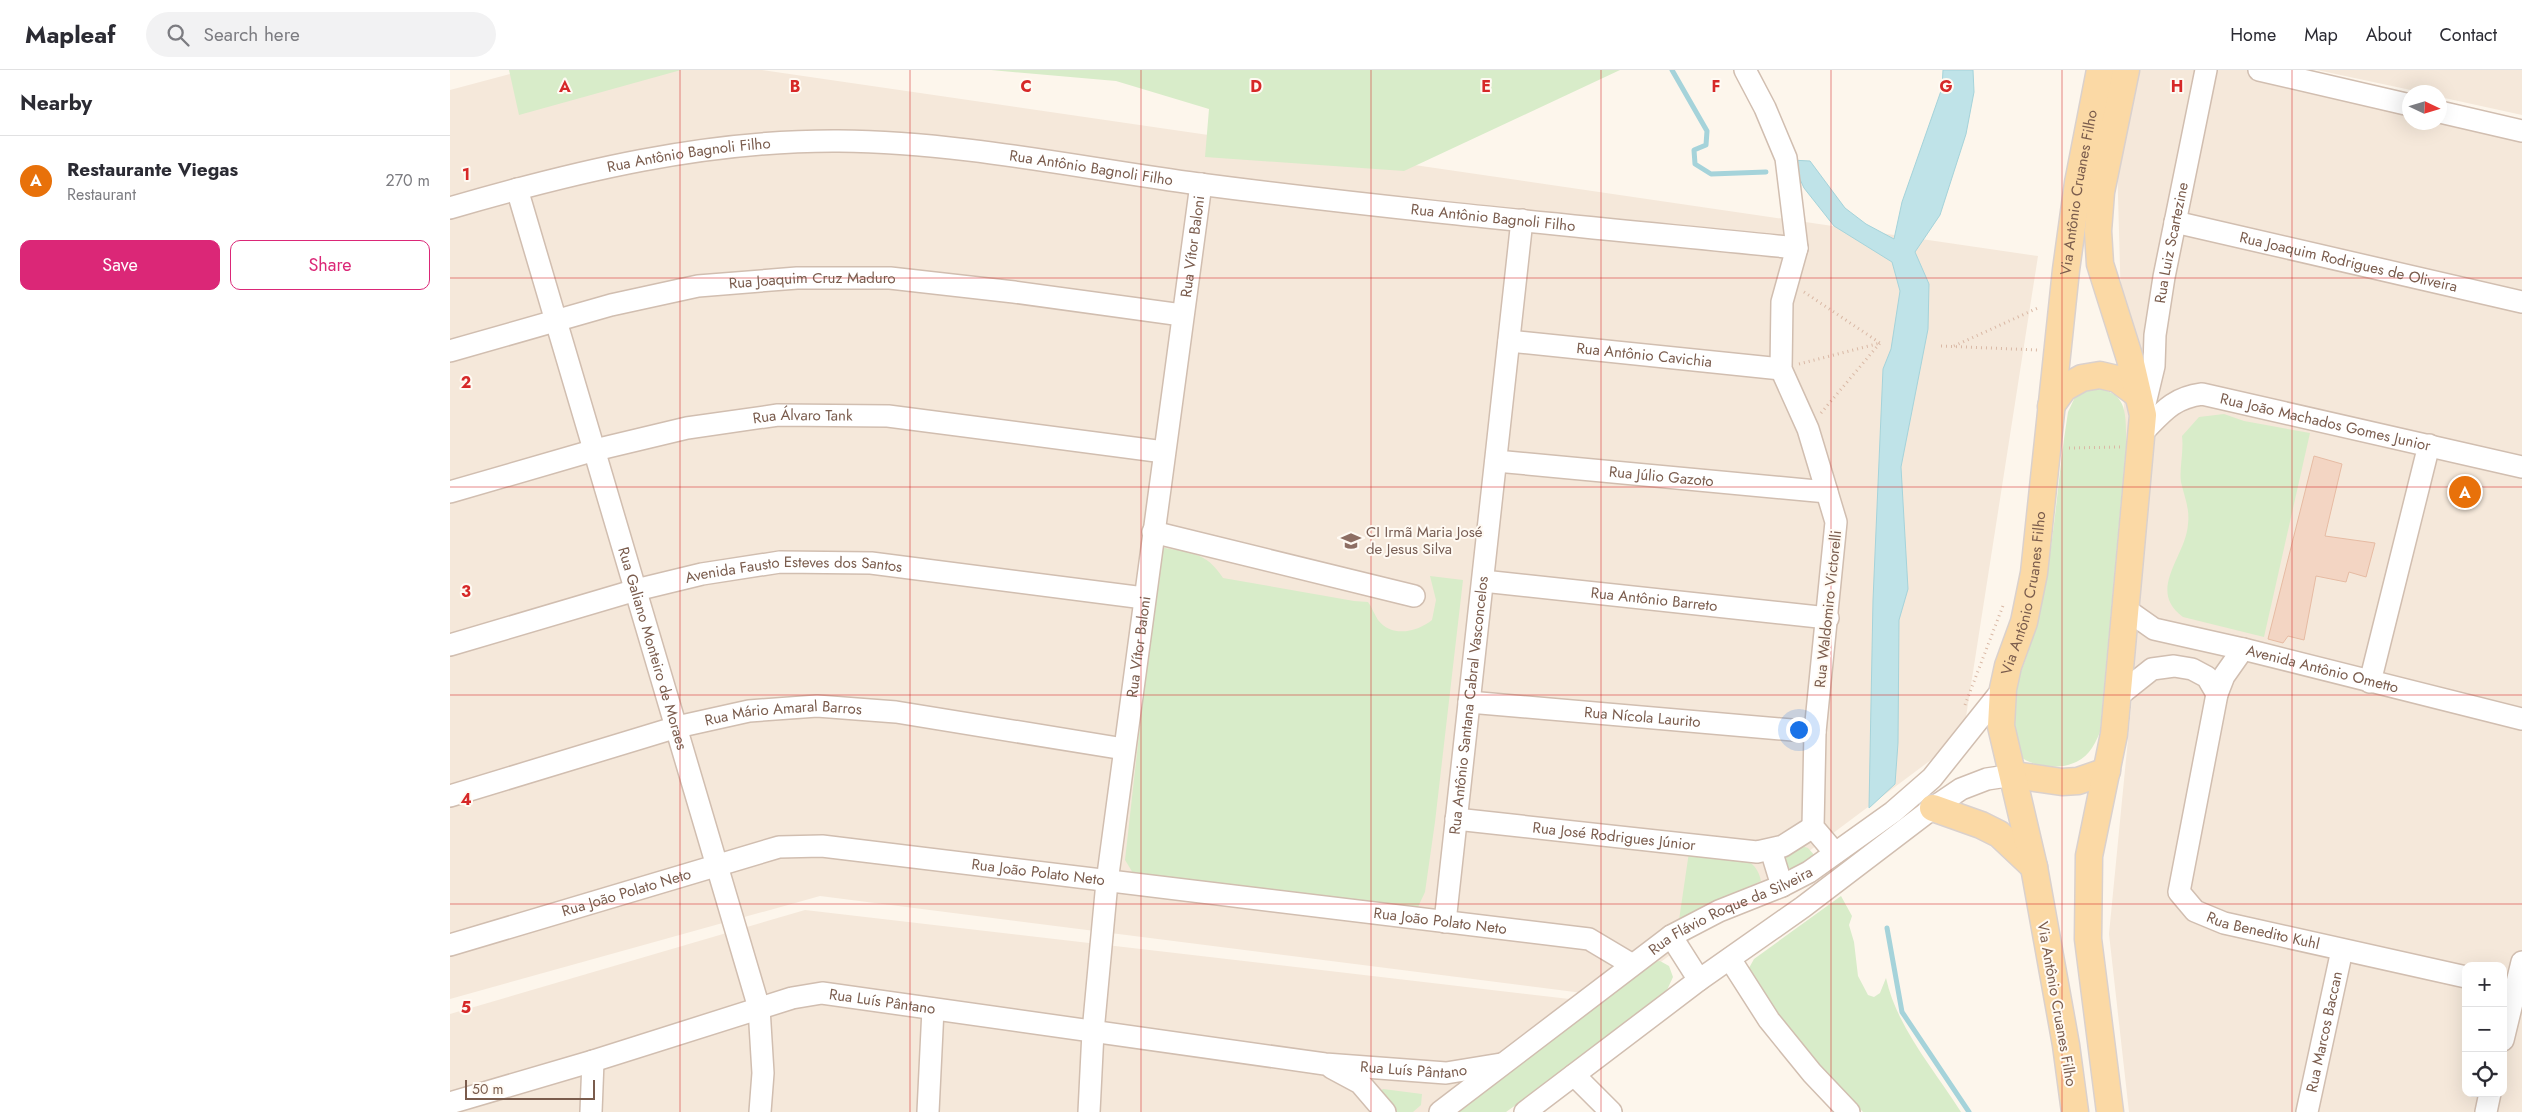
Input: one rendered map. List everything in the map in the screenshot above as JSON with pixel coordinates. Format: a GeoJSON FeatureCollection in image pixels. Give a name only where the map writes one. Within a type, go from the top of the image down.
{"type":"FeatureCollection","features":[{"type":"Feature","properties":{"kind":"main road","name":"Via Antônio Cruanes Filho"},"geometry":{"type":"LineString","coordinates":[[2075,1112],[2066,1045],[2034,867],[2014,774],[2001,726],[2003,689],[2008,666],[2024,622],[2034,573],[2051,406],[2078,183],[2100,70]]}},
{"type":"Feature","properties":{"kind":"main road","name":"Via Antônio Cruanes Filho"},"geometry":{"type":"LineString","coordinates":[[2110,1112],[2088,939],[2089,856],[2095,819],[2114,734],[2127,610],[2137,422],[2130,359],[2100,264],[2098,231],[2101,192],[2126,70]]}},
{"type":"Feature","properties":{"kind":"main road"},"geometry":{"type":"LineString","coordinates":[[2051,406],[2064,388],[2082,378],[2100,375],[2117,379],[2137,422]]}},
{"type":"Feature","properties":{"kind":"main road"},"geometry":{"type":"LineString","coordinates":[[2014,774],[2062,782],[2078,781],[2107,771]]}},
{"type":"Feature","properties":{"kind":"main road"},"geometry":{"type":"LineString","coordinates":[[1933,808],[1981,824],[1999,834],[2034,867]]}},
{"type":"Feature","properties":{"kind":"street"},"geometry":{"type":"LineString","coordinates":[[1745,70],[1765,108],[1786,158],[1797,248]]}},
{"type":"Feature","properties":{"kind":"street","name":"Rua Luiz Scartezine"},"geometry":{"type":"LineString","coordinates":[[2137,422],[2154,366],[2159,309],[2206,70]]}},
{"type":"Feature","properties":{"kind":"street"},"geometry":{"type":"LineString","coordinates":[[2259,70],[2402,103]]}},
{"type":"Feature","properties":{"kind":"street"},"geometry":{"type":"LineString","coordinates":[[2447,114],[2522,131]]}},
{"type":"Feature","properties":{"kind":"street","name":"Rua Antônio Bagnoli Filho"},"geometry":{"type":"LineString","coordinates":[[450,208],[618,164],[712,149],[838,141],[927,145],[1201,184],[1522,220],[1797,248]]}},
{"type":"Feature","properties":{"kind":"street","name":"Rua Vítor Baloni"},"geometry":{"type":"LineString","coordinates":[[1089,1112],[1093,1032],[1107,882],[1201,184]]}},
{"type":"Feature","properties":{"kind":"street","name":"Rua Galiano Monteiro de Moraes"},"geometry":{"type":"LineString","coordinates":[[517,189],[759,1008],[762,1073],[760,1112]]}},
{"type":"Feature","properties":{"kind":"street","name":"Rua Antônio Santana Cabral Vasconcelos"},"geometry":{"type":"LineString","coordinates":[[1445,922],[1522,220]]}},
{"type":"Feature","properties":{"kind":"street","name":"Rua Joaquim Rodrigues de Oliveira"},"geometry":{"type":"LineString","coordinates":[[2175,222],[2522,302]]}},
{"type":"Feature","properties":{"kind":"street","name":"Rua Waldomiro Victorelli"},"geometry":{"type":"LineString","coordinates":[[1797,248],[1782,302],[1781,369],[1808,429],[1836,522],[1828,618],[1815,732],[1813,827]]}},
{"type":"Feature","properties":{"kind":"street","name":"Rua Joaquim Cruz Maduro"},"geometry":{"type":"LineString","coordinates":[[450,352],[611,305],[698,286],[797,278],[890,278],[1182,315]]}},
{"type":"Feature","properties":{"kind":"street","name":"Rua Antônio Cavichia"},"geometry":{"type":"LineString","coordinates":[[1509,340],[1781,369]]}},
{"type":"Feature","properties":{"kind":"street","name":"Rua João Machados Gomes Junior"},"geometry":{"type":"LineString","coordinates":[[2137,422],[2168,407],[2185,396],[2202,394],[2522,467]]}},
{"type":"Feature","properties":{"kind":"street","name":"Rua Álvaro Tank"},"geometry":{"type":"LineString","coordinates":[[450,492],[594,450],[687,428],[787,415],[888,416],[1164,452]]}},
{"type":"Feature","properties":{"kind":"street"},"geometry":{"type":"LineString","coordinates":[[2370,682],[2428,445]]}},
{"type":"Feature","properties":{"kind":"street","name":"Rua Júlio Gazoto"},"geometry":{"type":"LineString","coordinates":[[1496,461],[1827,492]]}},
{"type":"Feature","properties":{"kind":"street"},"geometry":{"type":"LineString","coordinates":[[1153,532],[1414,596]]}},
{"type":"Feature","properties":{"kind":"street","name":"Avenida Fausto Esteves dos Santos"},"geometry":{"type":"LineString","coordinates":[[450,645],[636,590],[702,574],[780,562],[871,563],[1144,598]]}},
{"type":"Feature","properties":{"kind":"street","name":"Rua Antônio Barreto"},"geometry":{"type":"LineString","coordinates":[[1483,581],[1828,618]]}},
{"type":"Feature","properties":{"kind":"street","name":"Avenida Antônio Ometto"},"geometry":{"type":"LineString","coordinates":[[2127,610],[2154,629],[2243,649],[2522,719]]}},
{"type":"Feature","properties":{"kind":"street","name":"Rua Benedito Kuhl"},"geometry":{"type":"LineString","coordinates":[[2243,649],[2224,676],[2217,694],[2179,892],[2195,911],[2224,923],[2462,976]]}},
{"type":"Feature","properties":{"kind":"street"},"geometry":{"type":"LineString","coordinates":[[2118,696],[2152,669],[2174,666],[2192,669],[2207,677],[2217,694]]}},
{"type":"Feature","properties":{"kind":"street","name":"Rua Flávio Roque da Silveira"},"geometry":{"type":"LineString","coordinates":[[1440,1112],[1631,964],[1671,936],[1719,911],[1782,886],[1809,872],[1893,812],[1932,778],[2003,689]]}},
{"type":"Feature","properties":{"kind":"street","name":"Rua Nícola Laurito"},"geometry":{"type":"LineString","coordinates":[[1469,702],[1815,732]]}},
{"type":"Feature","properties":{"kind":"street","name":"Rua Mário Amaral Barros"},"geometry":{"type":"LineString","coordinates":[[450,796],[677,727],[749,710],[816,706],[896,712],[1124,749]]}},
{"type":"Feature","properties":{"kind":"street","name":"Rua Flávio Roque da Silveira"},"geometry":{"type":"LineString","coordinates":[[1525,1112],[1698,980],[1730,959],[1933,808],[1961,789],[1987,779],[2014,774]]}},
{"type":"Feature","properties":{"kind":"street","name":"Rua José Rodrigues Júnior"},"geometry":{"type":"LineString","coordinates":[[1456,819],[1757,852],[1783,846],[1813,827]]}},
{"type":"Feature","properties":{"kind":"street"},"geometry":{"type":"LineString","coordinates":[[1813,827],[1835,853]]}},
{"type":"Feature","properties":{"kind":"street","name":"Rua João Polato Neto"},"geometry":{"type":"LineString","coordinates":[[450,945],[717,864],[780,847],[822,846],[1589,939],[1631,964]]}},
{"type":"Feature","properties":{"kind":"street"},"geometry":{"type":"LineString","coordinates":[[1772,850],[1782,886]]}},
{"type":"Feature","properties":{"kind":"street"},"geometry":{"type":"LineString","coordinates":[[1671,936],[1698,980]]}},
{"type":"Feature","properties":{"kind":"street","name":"Rua Marcos Baccan"},"geometry":{"type":"LineString","coordinates":[[2307,1112],[2342,950]]}},
{"type":"Feature","properties":{"kind":"street"},"geometry":{"type":"LineString","coordinates":[[1730,959],[1769,1020],[1812,1073],[1849,1112]]}},
{"type":"Feature","properties":{"kind":"street"},"geometry":{"type":"LineString","coordinates":[[2507,1021],[2522,962]]}},
{"type":"Feature","properties":{"kind":"street","name":"Rua Luís Pântano"},"geometry":{"type":"LineString","coordinates":[[450,1103],[593,1061],[792,998],[822,993],[1325,1064],[1446,1073],[1501,1064]]}},
{"type":"Feature","properties":{"kind":"street"},"geometry":{"type":"LineString","coordinates":[[928,1112],[932,1009]]}},
{"type":"Feature","properties":{"kind":"street"},"geometry":{"type":"LineString","coordinates":[[591,1112],[593,1061]]}},
{"type":"Feature","properties":{"kind":"street","name":"Rua Luís Pântano"},"geometry":{"type":"LineString","coordinates":[[1325,1064],[1360,1083],[1385,1112]]}},
{"type":"Feature","properties":{"kind":"street"},"geometry":{"type":"LineString","coordinates":[[1574,1075],[1611,1112]]}},
{"type":"Feature","properties":{"kind":"street"},"geometry":{"type":"LineString","coordinates":[[2486,1112],[2489,1097]]}},
{"type":"Feature","properties":{"kind":"path"},"geometry":{"type":"LineString","coordinates":[[1789,282],[1880,343]]}},
{"type":"Feature","properties":{"kind":"path"},"geometry":{"type":"LineString","coordinates":[[1954,346],[2045,304],[2042,311]]}},
{"type":"Feature","properties":{"kind":"path"},"geometry":{"type":"LineString","coordinates":[[2036,359],[2037,342]]}},
{"type":"Feature","properties":{"kind":"path"},"geometry":{"type":"LineString","coordinates":[[1781,369],[1880,343]]}},
{"type":"Feature","properties":{"kind":"path"},"geometry":{"type":"LineString","coordinates":[[1808,429],[1880,343]]}},
{"type":"Feature","properties":{"kind":"path"},"geometry":{"type":"LineString","coordinates":[[1941,346],[2037,350]]}},
{"type":"Feature","properties":{"kind":"path"},"geometry":{"type":"LineString","coordinates":[[2065,448],[2137,422]]}},
{"type":"Feature","properties":{"kind":"path"},"geometry":{"type":"LineString","coordinates":[[1963,709],[2006,597]]}},
{"type":"Feature","properties":{"kind":"shaded area"},"geometry":{"type":"Polygon","coordinates":[[[525,70],[762,70],[2038,256],[1963,736],[1614,997],[820,896],[450,999],[450,90],[525,70]]]}},
{"type":"Feature","properties":{"kind":"shaded area"},"geometry":{"type":"Polygon","coordinates":[[[2135,70],[2287,70],[2402,97],[2402,130],[2447,130],[2447,122],[2522,123],[2522,1112],[2129,1112],[2109,934],[2132,698],[2117,160],[2135,70]]]}},
{"type":"Feature","properties":{"kind":"shaded area"},"geometry":{"type":"Polygon","coordinates":[[[2317,70],[2522,70],[2522,115],[2447,99],[2447,85],[2402,85],[2402,88],[2317,70]]]}},
{"type":"Feature","properties":{"kind":"shaded area"},"geometry":{"type":"Polygon","coordinates":[[[805,910],[1613,1004],[1468,1112],[450,1112],[450,1014],[805,910]]]}},
{"type":"Feature","properties":{"kind":"green space"},"geometry":{"type":"Polygon","coordinates":[[[509,70],[681,70],[519,115],[509,70]]]}},
{"type":"Feature","properties":{"kind":"green space"},"geometry":{"type":"Polygon","coordinates":[[[991,70],[1620,70],[1404,171],[1205,157],[1209,109],[1116,81],[991,70]]]}},
{"type":"Feature","properties":{"kind":"green space"},"geometry":{"type":"Polygon","coordinates":[[[2086,388],[2100,389],[2118,397],[2125,413],[2126,446],[2100,732],[2092,749],[2080,760],[2068,765],[2052,767],[2034,764],[2019,756],[2013,750],[2008,733],[2007,704],[2022,669],[2041,606],[2052,542],[2068,412],[2075,397],[2086,388]]]}},
{"type":"Feature","properties":{"kind":"green space"},"geometry":{"type":"Polygon","coordinates":[[[2224,414],[2244,421],[2310,433],[2264,637],[2183,617],[2173,607],[2168,596],[2168,584],[2171,573],[2186,536],[2188,524],[2187,507],[2181,482],[2182,436],[2199,417],[2224,414]]]}},
{"type":"Feature","properties":{"kind":"green space"},"geometry":{"type":"Polygon","coordinates":[[[1160,547],[1188,552],[1203,558],[1217,569],[1223,578],[1368,602],[1378,620],[1384,626],[1397,631],[1419,628],[1432,620],[1436,600],[1430,576],[1463,580],[1435,822],[1425,892],[1418,907],[1404,914],[1136,878],[1125,860],[1160,547]]]}},
{"type":"Feature","properties":{"kind":"green space"},"geometry":{"type":"Polygon","coordinates":[[[1802,846],[1808,848],[1816,857],[1791,869],[1785,867],[1789,853],[1802,846]]]}},
{"type":"Feature","properties":{"kind":"green space"},"geometry":{"type":"Polygon","coordinates":[[[1689,852],[1732,855],[1742,858],[1751,863],[1761,881],[1679,920],[1689,852]]]}},
{"type":"Feature","properties":{"kind":"green space"},"geometry":{"type":"Polygon","coordinates":[[[1841,896],[1852,916],[1849,925],[1854,942],[1858,976],[1868,995],[1874,997],[1880,993],[1886,978],[1891,996],[1907,1031],[1961,1112],[1863,1112],[1787,1033],[1750,978],[1749,968],[1754,959],[1841,896]]]}},
{"type":"Feature","properties":{"kind":"green space"},"geometry":{"type":"Polygon","coordinates":[[[1660,961],[1669,966],[1673,977],[1667,990],[1569,1067],[1506,1112],[1453,1112],[1650,962],[1660,961]]]}},
{"type":"Feature","properties":{"kind":"green space"},"geometry":{"type":"Polygon","coordinates":[[[1383,1089],[1422,1094],[1421,1105],[1413,1112],[1388,1112],[1379,1092],[1383,1089]]]}},
{"type":"Feature","properties":{"kind":"water"},"geometry":{"type":"Polygon","coordinates":[[[1943,70],[1973,70],[1974,92],[1966,134],[1940,215],[1915,252],[1929,284],[1928,329],[1901,467],[1908,589],[1899,620],[1898,743],[1895,784],[1869,808],[1873,600],[1883,369],[1891,349],[1900,291],[1892,262],[1834,226],[1804,188],[1791,160],[1810,161],[1845,208],[1866,224],[1894,239],[1902,202],[1942,88],[1943,70]]]}},
{"type":"Feature","properties":{"kind":"building"},"geometry":{"type":"Polygon","coordinates":[[[2314,456],[2342,464],[2325,536],[2375,543],[2366,577],[2349,572],[2346,582],[2316,576],[2304,640],[2288,636],[2283,643],[2268,639],[2314,456]]]}},
{"type":"Feature","properties":{"kind":"waterway"},"geometry":{"type":"LineString","coordinates":[[1672,70],[1707,131],[1706,145],[1694,150],[1695,164],[1711,174],[1766,172]]}},
{"type":"Feature","properties":{"kind":"waterway"},"geometry":{"type":"LineString","coordinates":[[1887,928],[1902,1012],[1969,1112]]}},
{"type":"Feature","properties":{"kind":"place","name":"Restaurante Viegas"},"geometry":{"type":"Point","coordinates":[2465,492]}},
{"type":"Feature","properties":{"kind":"place","name":"CI Irmã Maria José de Jesus Silva"},"geometry":{"type":"Point","coordinates":[1351,541]}}]}
